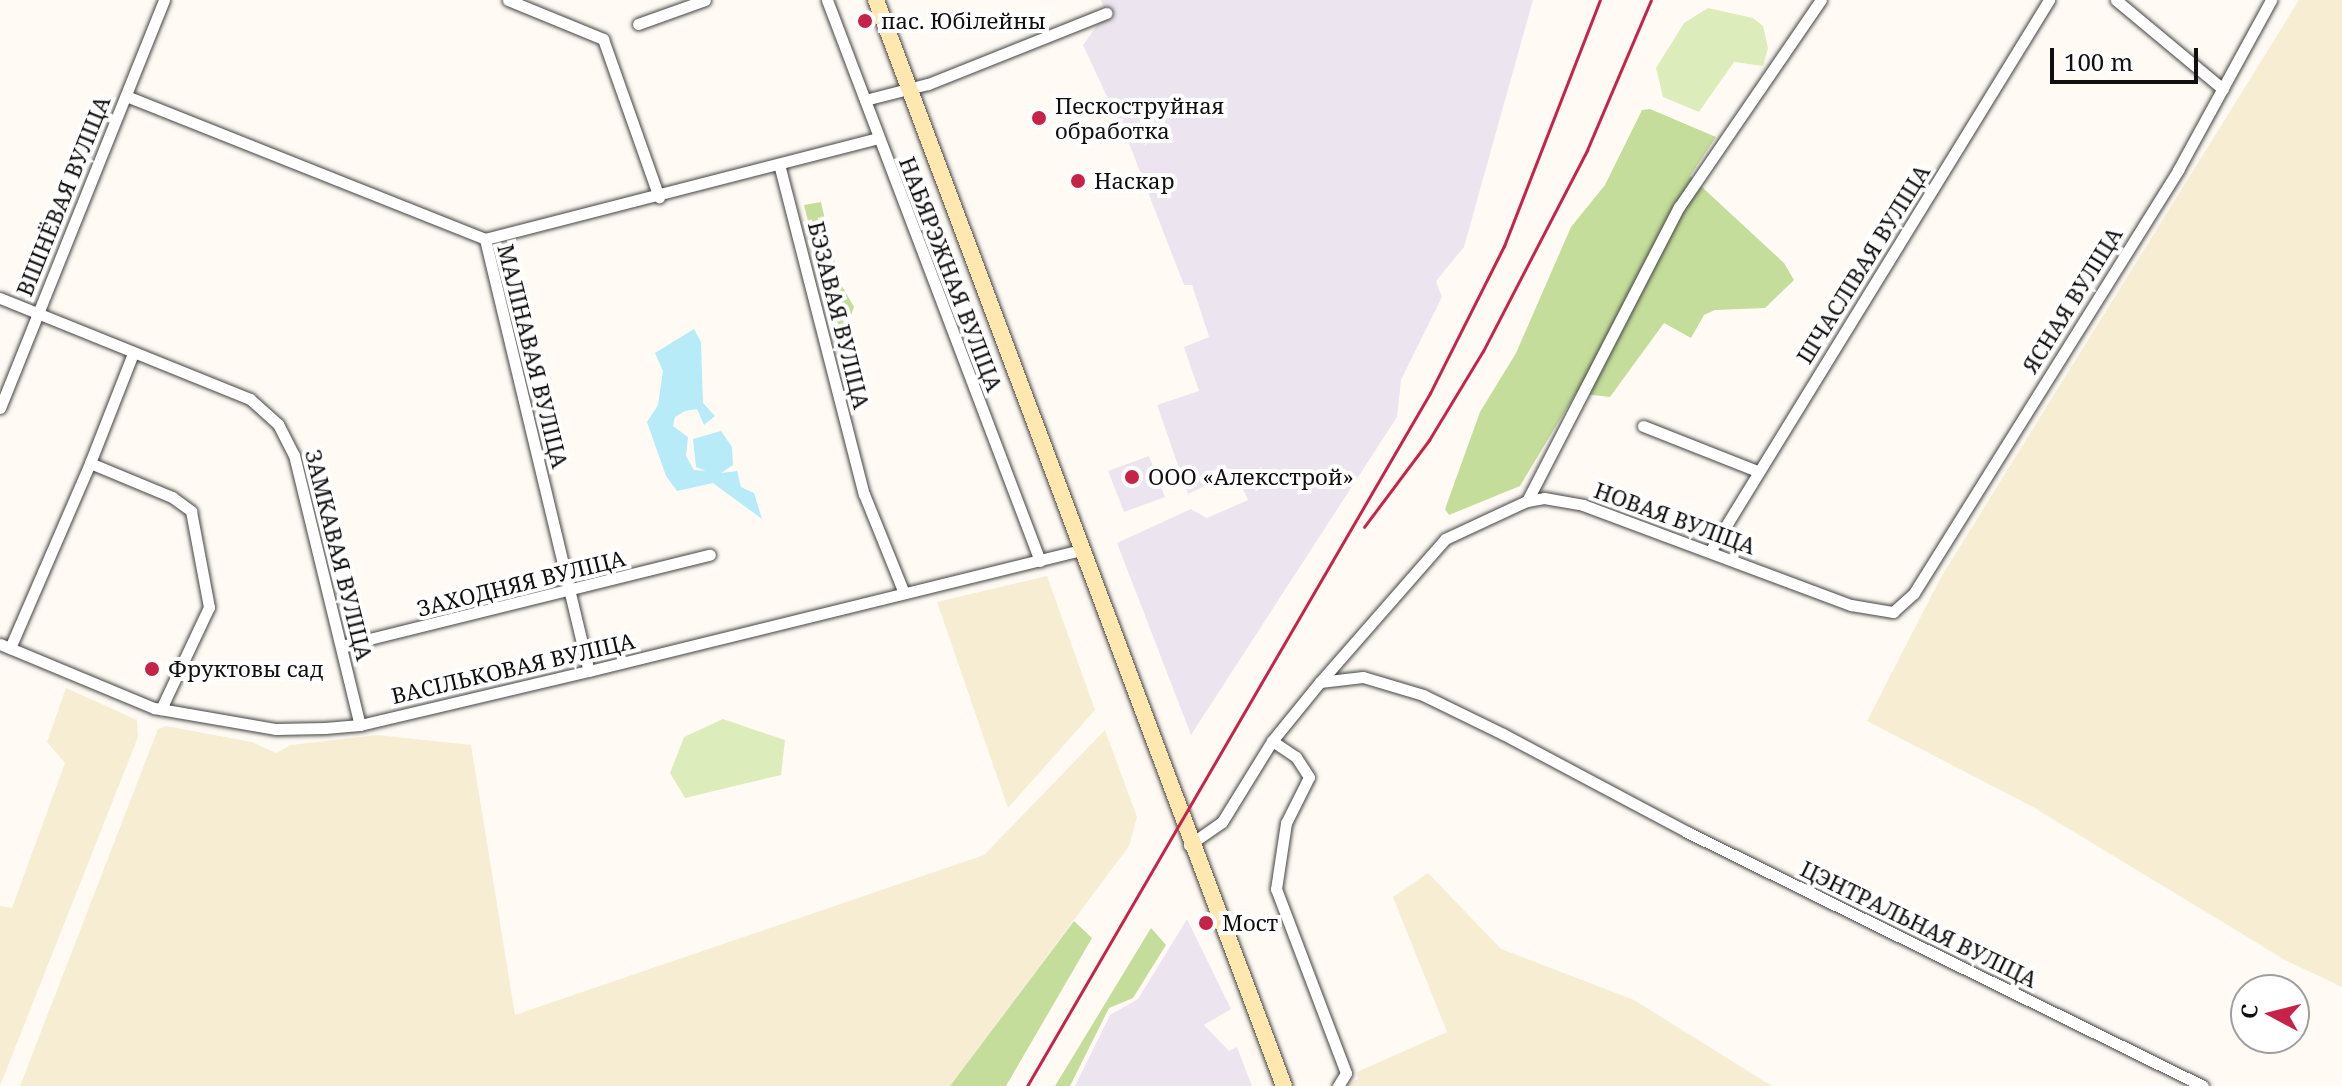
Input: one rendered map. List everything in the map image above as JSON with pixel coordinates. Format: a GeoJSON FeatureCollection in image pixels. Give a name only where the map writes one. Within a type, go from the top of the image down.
{"type":"FeatureCollection","features":[{"type":"Feature","properties":{"kind":"street","name":"ВІШНЁВАЯ ВУЛІЦА"},"geometry":{"type":"LineString","coordinates":[[0,408],[164,0]]}},
{"type":"Feature","properties":{"kind":"street"},"geometry":{"type":"LineString","coordinates":[[508,0],[603,39],[659,197]]}},
{"type":"Feature","properties":{"kind":"street"},"geometry":{"type":"LineString","coordinates":[[638,24],[705,0]]}},
{"type":"Feature","properties":{"kind":"street","name":"НАБЯРЭЖНАЯ ВУЛІЦА"},"geometry":{"type":"LineString","coordinates":[[827,0],[1040,561]]}},
{"type":"Feature","properties":{"kind":"street"},"geometry":{"type":"LineString","coordinates":[[876,0],[1189,845],[1284,1086]]}},
{"type":"Feature","properties":{"kind":"street"},"geometry":{"type":"LineString","coordinates":[[1527,501],[1679,207],[1734,134],[1821,0]]}},
{"type":"Feature","properties":{"kind":"street","name":"ШЧАСЛІВАЯ ВУЛІЦА"},"geometry":{"type":"LineString","coordinates":[[1711,550],[2049,0]]}},
{"type":"Feature","properties":{"kind":"street"},"geometry":{"type":"LineString","coordinates":[[2116,0],[2223,89]]}},
{"type":"Feature","properties":{"kind":"street","name":"ЯСНАЯ ВУЛІЦА"},"geometry":{"type":"LineString","coordinates":[[1893,612],[1914,593],[1977,495],[2223,89],[2271,0]]}},
{"type":"Feature","properties":{"kind":"street"},"geometry":{"type":"LineString","coordinates":[[865,100],[907,90],[1106,13]]}},
{"type":"Feature","properties":{"kind":"street","name":"МАЛІНАВАЯ ВУЛІЦА"},"geometry":{"type":"LineString","coordinates":[[126,96],[485,239],[589,671]]}},
{"type":"Feature","properties":{"kind":"street"},"geometry":{"type":"LineString","coordinates":[[485,239],[659,197],[877,138]]}},
{"type":"Feature","properties":{"kind":"street","name":"БЭЗАВАЯ ВУЛІЦА"},"geometry":{"type":"LineString","coordinates":[[779,164],[864,494],[904,593]]}},
{"type":"Feature","properties":{"kind":"street","name":"ЗАМКАВАЯ ВУЛІЦА"},"geometry":{"type":"LineString","coordinates":[[0,298],[250,399],[278,424],[294,455],[360,725]]}},
{"type":"Feature","properties":{"kind":"street"},"geometry":{"type":"LineString","coordinates":[[5,646],[90,463],[133,353]]}},
{"type":"Feature","properties":{"kind":"street"},"geometry":{"type":"LineString","coordinates":[[1643,426],[1757,471]]}},
{"type":"Feature","properties":{"kind":"street"},"geometry":{"type":"LineString","coordinates":[[90,463],[172,497],[191,511],[204,559],[209,607],[161,709]]}},
{"type":"Feature","properties":{"kind":"street","name":"НОВАЯ ВУЛІЦА"},"geometry":{"type":"LineString","coordinates":[[1320,682],[1445,539],[1527,501],[1583,505],[1711,550],[1851,605],[1893,612]]}},
{"type":"Feature","properties":{"kind":"street","name":"ВАСІЛЬКОВАЯ ВУЛІЦА"},"geometry":{"type":"LineString","coordinates":[[5,646],[161,709],[276,729],[360,725],[1081,550]]}},
{"type":"Feature","properties":{"kind":"street","name":"ЗАХОДНЯЯ ВУЛІЦА"},"geometry":{"type":"LineString","coordinates":[[341,646],[570,593],[710,555]]}},
{"type":"Feature","properties":{"kind":"street","name":"ЦЭНТРАЛЬНАЯ ВУЛІЦА"},"geometry":{"type":"LineString","coordinates":[[1320,682],[1363,677],[1423,695],[1617,796],[2203,1086]]}},
{"type":"Feature","properties":{"kind":"street"},"geometry":{"type":"LineString","coordinates":[[1189,845],[1222,822],[1272,741],[1320,682]]}},
{"type":"Feature","properties":{"kind":"street"},"geometry":{"type":"LineString","coordinates":[[1272,741],[1296,757],[1309,777],[1286,823],[1276,889],[1346,1073],[1338,1086]]}},
{"type":"Feature","properties":{"kind":"shaded area"},"geometry":{"type":"Polygon","coordinates":[[[1101,0],[1533,0],[1464,247],[1436,281],[1442,297],[1401,380],[1397,417],[1191,735],[1117,543],[1191,509],[1207,518],[1248,500],[1235,471],[1188,494],[1157,405],[1199,391],[1184,347],[1209,337],[1192,285],[1184,285],[1130,146],[1083,45],[1106,13],[1101,0]]]}},
{"type":"Feature","properties":{"kind":"shaded area"},"geometry":{"type":"Polygon","coordinates":[[[2299,0],[2342,0],[2342,987],[2285,960],[2033,807],[1867,721],[1941,577],[2299,0]]]}},
{"type":"Feature","properties":{"kind":"shaded area"},"geometry":{"type":"Polygon","coordinates":[[[1149,456],[1165,497],[1124,512],[1108,471],[1149,456]]]}},
{"type":"Feature","properties":{"kind":"shaded area"},"geometry":{"type":"Polygon","coordinates":[[[1047,576],[1095,710],[1008,808],[937,602],[1047,576]]]}},
{"type":"Feature","properties":{"kind":"shaded area"},"geometry":{"type":"Polygon","coordinates":[[[66,688],[137,720],[138,737],[0,1086],[0,906],[12,908],[65,763],[47,742],[66,688]]]}},
{"type":"Feature","properties":{"kind":"shaded area"},"geometry":{"type":"Polygon","coordinates":[[[166,726],[252,742],[276,753],[291,745],[377,735],[471,745],[515,1015],[984,855],[1105,730],[1137,817],[1129,846],[950,1086],[20,1086],[158,729],[166,726]]]}},
{"type":"Feature","properties":{"kind":"shaded area"},"geometry":{"type":"Polygon","coordinates":[[[1428,873],[1501,949],[1634,1000],[1772,1086],[1344,1086],[1358,1079],[1357,1072],[1447,1032],[1393,897],[1428,873]]]}},
{"type":"Feature","properties":{"kind":"shaded area"},"geometry":{"type":"Polygon","coordinates":[[[1187,919],[1231,1009],[1204,1025],[1229,1051],[1237,1047],[1252,1086],[1075,1086],[1110,1015],[1138,999],[1187,919]]]}},
{"type":"Feature","properties":{"kind":"green space"},"geometry":{"type":"Polygon","coordinates":[[[1708,8],[1753,18],[1763,26],[1768,48],[1763,66],[1734,62],[1699,112],[1663,97],[1656,68],[1684,23],[1708,8]]]}},
{"type":"Feature","properties":{"kind":"green space"},"geometry":{"type":"Polygon","coordinates":[[[1650,109],[1716,137],[1690,176],[1784,263],[1794,280],[1765,308],[1715,310],[1704,315],[1691,338],[1664,323],[1610,397],[1576,393],[1520,486],[1449,515],[1445,509],[1480,412],[1516,353],[1571,227],[1605,185],[1642,110],[1650,109]]]}},
{"type":"Feature","properties":{"kind":"green space"},"geometry":{"type":"Polygon","coordinates":[[[821,202],[839,281],[854,307],[843,337],[833,323],[804,205],[821,202]]]}},
{"type":"Feature","properties":{"kind":"green space"},"geometry":{"type":"Polygon","coordinates":[[[723,719],[785,740],[781,775],[685,798],[670,773],[684,737],[723,719]]]}},
{"type":"Feature","properties":{"kind":"green space"},"geometry":{"type":"Polygon","coordinates":[[[1074,921],[1092,938],[1006,1086],[950,1086],[1074,921]]]}},
{"type":"Feature","properties":{"kind":"green space"},"geometry":{"type":"Polygon","coordinates":[[[1151,928],[1166,945],[1133,998],[1109,1008],[1070,1086],[1055,1086],[1151,928]]]}},
{"type":"Feature","properties":{"kind":"water"},"geometry":{"type":"Polygon","coordinates":[[[694,329],[701,342],[703,403],[715,416],[704,425],[697,409],[685,411],[675,417],[673,426],[688,437],[686,456],[694,470],[706,471],[696,467],[693,439],[721,431],[732,447],[733,465],[721,473],[737,471],[741,487],[754,493],[762,519],[713,483],[677,491],[666,476],[647,422],[658,405],[663,371],[655,353],[694,329]]]}},
{"type":"Feature","properties":{"kind":"railway"},"geometry":{"type":"LineString","coordinates":[[1027,1086],[1430,393],[1504,246],[1600,0]]}},
{"type":"Feature","properties":{"kind":"railway"},"geometry":{"type":"LineString","coordinates":[[1364,527],[1429,440],[1483,351],[1587,150],[1651,0]]}},
{"type":"Feature","properties":{"kind":"place","name":"пас. Юбілейны"},"geometry":{"type":"Point","coordinates":[865,21]}},
{"type":"Feature","properties":{"kind":"place","name":"Пескоструйная обработка"},"geometry":{"type":"Point","coordinates":[1039,118]}},
{"type":"Feature","properties":{"kind":"place","name":"Наскар"},"geometry":{"type":"Point","coordinates":[1078,181]}},
{"type":"Feature","properties":{"kind":"place","name":"ООО «Алексстрой»"},"geometry":{"type":"Point","coordinates":[1132,477]}},
{"type":"Feature","properties":{"kind":"place","name":"Фруктовы сад"},"geometry":{"type":"Point","coordinates":[152,669]}},
{"type":"Feature","properties":{"kind":"place","name":"Мост"},"geometry":{"type":"Point","coordinates":[1206,923]}}]}
